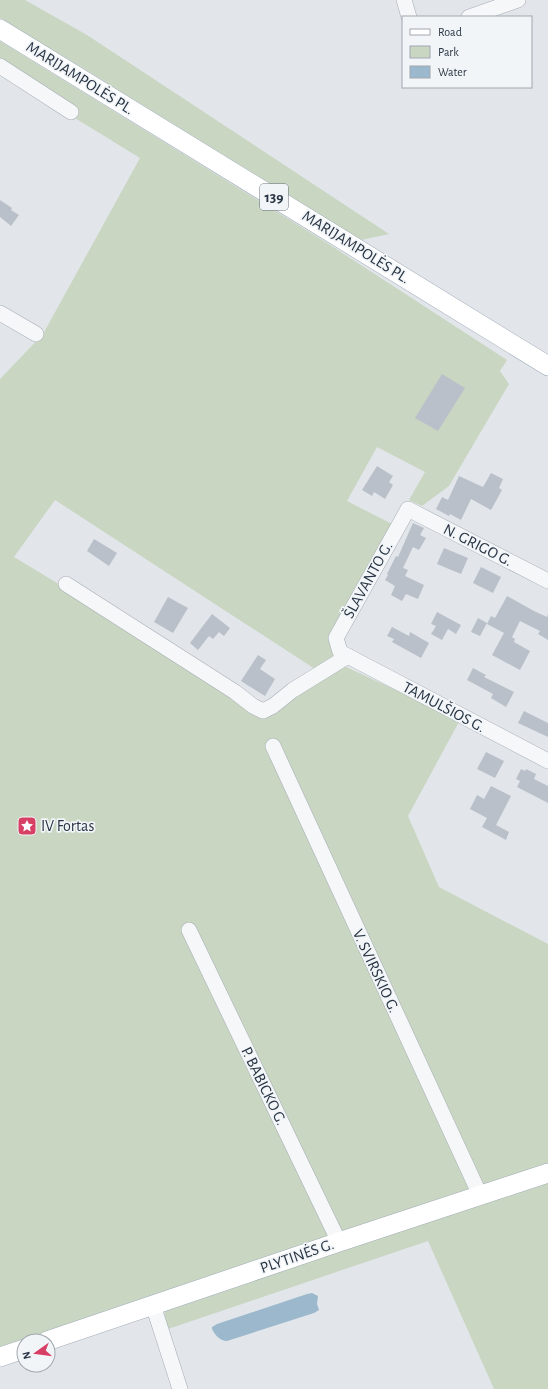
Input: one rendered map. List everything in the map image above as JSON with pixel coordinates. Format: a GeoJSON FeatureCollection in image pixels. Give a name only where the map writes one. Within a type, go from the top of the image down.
{"type":"FeatureCollection","features":[{"type":"Feature","properties":{"kind":"main road","name":"MARIJAMPOLĖS PL."},"geometry":{"type":"LineString","coordinates":[[0,29],[548,366]]}},
{"type":"Feature","properties":{"kind":"main road","name":"PLYTINĖS G."},"geometry":{"type":"LineString","coordinates":[[56,1338],[548,1173]]}},
{"type":"Feature","properties":{"kind":"main road"},"geometry":{"type":"LineString","coordinates":[[0,1357],[16,1352]]}},
{"type":"Feature","properties":{"kind":"street"},"geometry":{"type":"LineString","coordinates":[[404,0],[409,16]]}},
{"type":"Feature","properties":{"kind":"street"},"geometry":{"type":"LineString","coordinates":[[472,16],[518,0]]}},
{"type":"Feature","properties":{"kind":"street"},"geometry":{"type":"LineString","coordinates":[[0,66],[71,112]]}},
{"type":"Feature","properties":{"kind":"street"},"geometry":{"type":"LineString","coordinates":[[0,313],[36,334]]}},
{"type":"Feature","properties":{"kind":"street","name":"N. GRIGO G."},"geometry":{"type":"LineString","coordinates":[[408,509],[548,581]]}},
{"type":"Feature","properties":{"kind":"street","name":"ŠLAVANTO G."},"geometry":{"type":"LineString","coordinates":[[344,654],[336,638],[408,509]]}},
{"type":"Feature","properties":{"kind":"street"},"geometry":{"type":"LineString","coordinates":[[66,584],[235,692],[253,706],[263,711],[273,706],[344,654]]}},
{"type":"Feature","properties":{"kind":"street","name":"TAMULŠIOS G."},"geometry":{"type":"LineString","coordinates":[[344,654],[548,761]]}},
{"type":"Feature","properties":{"kind":"street","name":"V. SVIRSKIO G."},"geometry":{"type":"LineString","coordinates":[[273,746],[480,1195]]}},
{"type":"Feature","properties":{"kind":"street","name":"P. BABICKO G."},"geometry":{"type":"LineString","coordinates":[[189,930],[339,1242]]}},
{"type":"Feature","properties":{"kind":"street"},"geometry":{"type":"LineString","coordinates":[[153,1305],[180,1389]]}},
{"type":"Feature","properties":{"kind":"green space"},"geometry":{"type":"Polygon","coordinates":[[[0,0],[25,0],[87,35],[389,234],[361,240],[0,18],[0,0]]]}},
{"type":"Feature","properties":{"kind":"green space"},"geometry":{"type":"Polygon","coordinates":[[[0,41],[324,241],[507,360],[500,371],[509,384],[449,486],[422,506],[409,500],[425,472],[377,447],[347,501],[394,525],[335,658],[315,669],[55,500],[14,557],[102,610],[259,713],[342,665],[460,720],[408,816],[439,887],[548,944],[548,1165],[48,1333],[16,1333],[16,1344],[0,1349],[0,379],[43,334],[140,158],[0,72],[0,41]]]}},
{"type":"Feature","properties":{"kind":"green space"},"geometry":{"type":"Polygon","coordinates":[[[548,1181],[548,1389],[494,1389],[428,1241],[168,1329],[164,1314],[166,1310],[548,1181]]]}},
{"type":"Feature","properties":{"kind":"water"},"geometry":{"type":"Polygon","coordinates":[[[312,1293],[318,1296],[317,1304],[319,1310],[314,1313],[227,1341],[218,1337],[212,1329],[212,1327],[217,1324],[312,1293]]]}},
{"type":"Feature","properties":{"kind":"building"},"geometry":{"type":"Polygon","coordinates":[[[0,200],[19,215],[11,226],[0,217],[0,200]]]}},
{"type":"Feature","properties":{"kind":"building"},"geometry":{"type":"Polygon","coordinates":[[[442,374],[465,388],[438,431],[415,418],[442,374]]]}},
{"type":"Feature","properties":{"kind":"building"},"geometry":{"type":"Polygon","coordinates":[[[377,466],[393,476],[389,482],[393,485],[385,499],[374,492],[372,496],[362,490],[377,466]]]}},
{"type":"Feature","properties":{"kind":"building"},"geometry":{"type":"Polygon","coordinates":[[[491,473],[503,479],[499,488],[502,490],[491,510],[471,499],[461,520],[436,509],[442,497],[448,500],[459,476],[483,487],[491,473]]]}},
{"type":"Feature","properties":{"kind":"building"},"geometry":{"type":"Polygon","coordinates":[[[413,523],[424,528],[420,535],[426,538],[419,550],[413,547],[403,568],[408,570],[405,576],[424,585],[418,599],[406,594],[402,601],[391,595],[395,586],[385,580],[396,556],[398,557],[413,523]]]}},
{"type":"Feature","properties":{"kind":"building"},"geometry":{"type":"Polygon","coordinates":[[[94,539],[117,553],[109,566],[87,551],[94,539]]]}},
{"type":"Feature","properties":{"kind":"building"},"geometry":{"type":"Polygon","coordinates":[[[444,548],[468,558],[461,574],[437,564],[444,548]]]}},
{"type":"Feature","properties":{"kind":"building"},"geometry":{"type":"Polygon","coordinates":[[[481,567],[501,577],[493,593],[473,583],[481,567]]]}},
{"type":"Feature","properties":{"kind":"building"},"geometry":{"type":"Polygon","coordinates":[[[507,596],[547,617],[548,614],[548,640],[538,634],[540,631],[520,621],[512,637],[515,639],[514,642],[530,651],[520,670],[492,655],[504,633],[487,624],[491,616],[495,618],[507,596]]]}},
{"type":"Feature","properties":{"kind":"building"},"geometry":{"type":"Polygon","coordinates":[[[168,597],[188,608],[173,633],[154,622],[168,597]]]}},
{"type":"Feature","properties":{"kind":"building"},"geometry":{"type":"Polygon","coordinates":[[[437,612],[461,625],[456,634],[448,629],[442,640],[431,634],[436,626],[431,624],[437,612]]]}},
{"type":"Feature","properties":{"kind":"building"},"geometry":{"type":"Polygon","coordinates":[[[212,614],[230,628],[224,636],[219,632],[213,639],[209,636],[198,650],[190,643],[212,614]]]}},
{"type":"Feature","properties":{"kind":"building"},"geometry":{"type":"Polygon","coordinates":[[[478,618],[487,623],[480,636],[471,632],[478,618]]]}},
{"type":"Feature","properties":{"kind":"building"},"geometry":{"type":"Polygon","coordinates":[[[392,627],[409,636],[410,632],[429,643],[421,658],[392,642],[394,639],[387,636],[392,627]]]}},
{"type":"Feature","properties":{"kind":"building"},"geometry":{"type":"Polygon","coordinates":[[[258,655],[266,660],[260,669],[275,679],[265,696],[241,681],[258,655]]]}},
{"type":"Feature","properties":{"kind":"building"},"geometry":{"type":"Polygon","coordinates":[[[473,668],[486,675],[484,677],[514,692],[506,707],[491,698],[493,694],[467,680],[473,668]]]}},
{"type":"Feature","properties":{"kind":"building"},"geometry":{"type":"Polygon","coordinates":[[[524,711],[548,723],[548,737],[518,723],[524,711]]]}},
{"type":"Feature","properties":{"kind":"building"},"geometry":{"type":"Polygon","coordinates":[[[486,752],[504,761],[495,778],[477,769],[486,752]]]}},
{"type":"Feature","properties":{"kind":"building"},"geometry":{"type":"Polygon","coordinates":[[[521,769],[525,771],[526,769],[536,774],[534,779],[548,786],[548,803],[517,787],[520,781],[516,779],[521,769]]]}},
{"type":"Feature","properties":{"kind":"building"},"geometry":{"type":"Polygon","coordinates":[[[491,786],[511,796],[496,825],[509,832],[506,840],[482,827],[487,818],[470,809],[477,795],[484,799],[491,786]]]}},
{"type":"Feature","properties":{"kind":"place","name":"IV Fortas"},"geometry":{"type":"Point","coordinates":[27,826]}}]}
